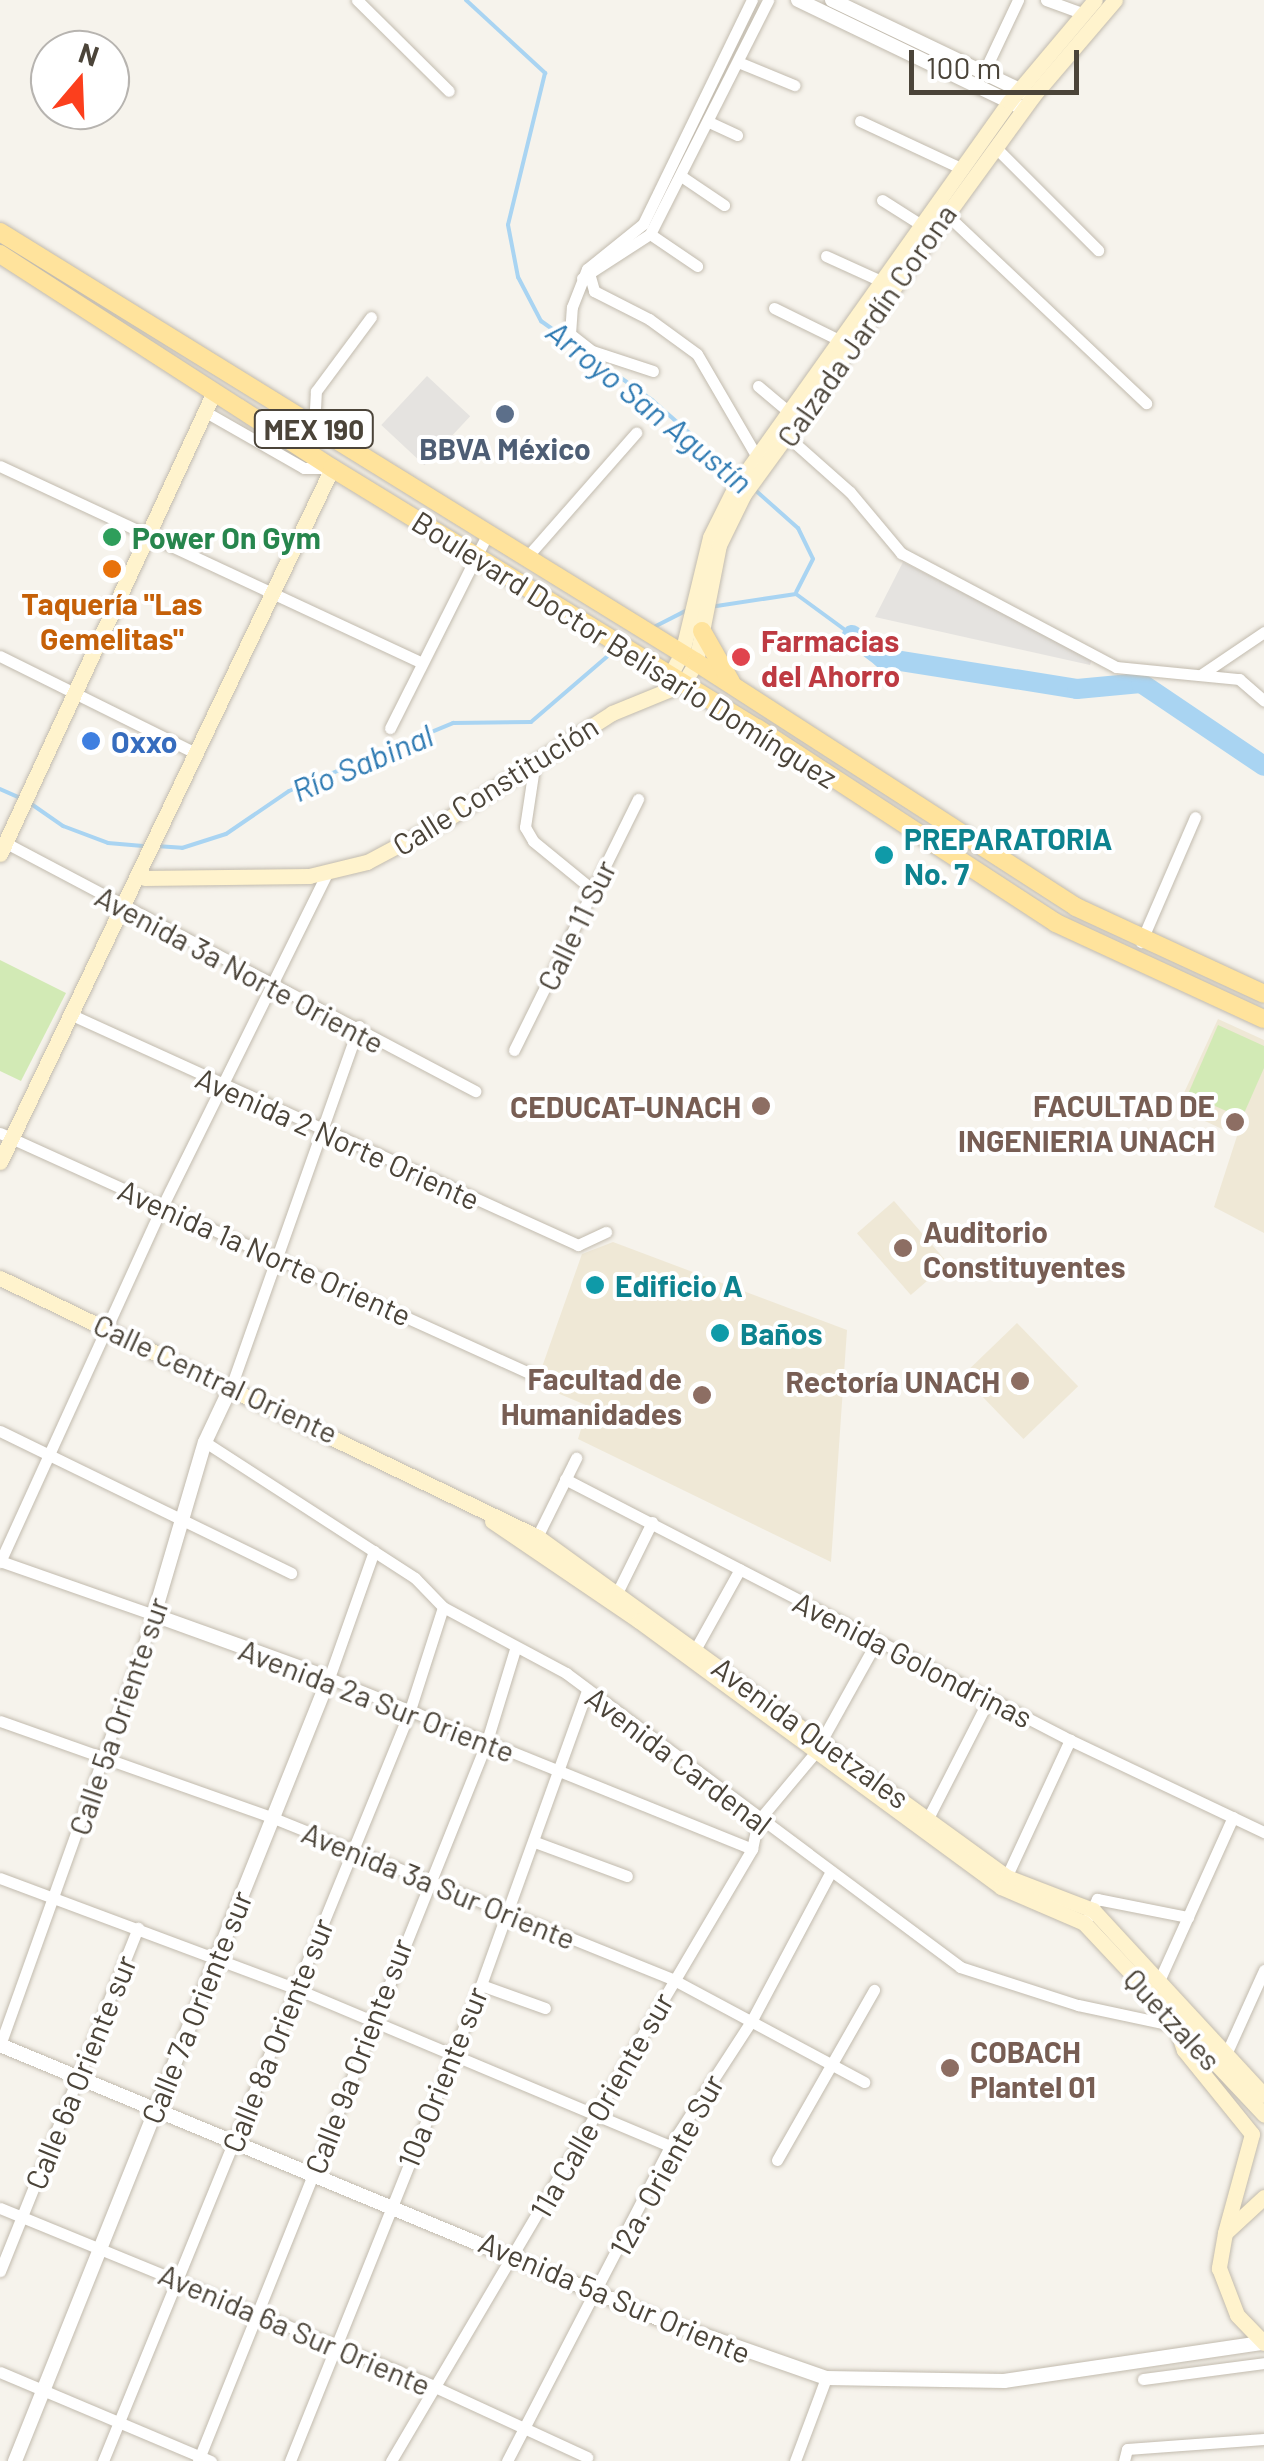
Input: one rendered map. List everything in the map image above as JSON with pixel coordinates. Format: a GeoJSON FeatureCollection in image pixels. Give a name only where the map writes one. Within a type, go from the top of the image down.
{"type":"FeatureCollection","features":[{"type":"Feature","properties":{"kind":"main road","name":"Calzada Jardín Corona"},"geometry":{"type":"LineString","coordinates":[[754,468],[788,437],[994,148],[1021,99],[1080,11],[1095,0]]}},
{"type":"Feature","properties":{"kind":"main road","name":"Calzada Jardín Corona"},"geometry":{"type":"LineString","coordinates":[[668,679],[698,626],[710,537],[787,410],[961,168],[1115,0]]}},
{"type":"Feature","properties":{"kind":"main road","name":"Boulevard Doctor Belisario Domínguez"},"geometry":{"type":"LineString","coordinates":[[0,232],[314,430],[682,653],[1053,892],[1142,942],[1264,994]]}},
{"type":"Feature","properties":{"kind":"main road","name":"Boulevard Doctor Belisario Domínguez"},"geometry":{"type":"LineString","coordinates":[[0,254],[332,468],[1056,923],[1264,1019]]}},
{"type":"Feature","properties":{"kind":"main road"},"geometry":{"type":"LineString","coordinates":[[2,845],[22,811],[214,392]]}},
{"type":"Feature","properties":{"kind":"main road"},"geometry":{"type":"LineString","coordinates":[[314,430],[332,468]]}},
{"type":"Feature","properties":{"kind":"main road"},"geometry":{"type":"LineString","coordinates":[[332,468],[373,466]]}},
{"type":"Feature","properties":{"kind":"main road"},"geometry":{"type":"LineString","coordinates":[[0,1162],[6,1136],[72,1015],[142,873],[192,752],[267,593],[332,468]]}},
{"type":"Feature","properties":{"kind":"main road"},"geometry":{"type":"LineString","coordinates":[[698,626],[734,686]]}},
{"type":"Feature","properties":{"kind":"main road","name":"Calle Constitución"},"geometry":{"type":"LineString","coordinates":[[142,873],[328,873],[405,845],[535,759],[668,679]]}},
{"type":"Feature","properties":{"kind":"main road","name":"Calle Central Oriente"},"geometry":{"type":"LineString","coordinates":[[0,1278],[431,1480],[534,1543]]}},
{"type":"Feature","properties":{"kind":"main road","name":"Avenida Quetzales"},"geometry":{"type":"LineString","coordinates":[[534,1543],[1004,1882],[1091,1911]]}},
{"type":"Feature","properties":{"kind":"main road","name":"Avenida Quetzales"},"geometry":{"type":"LineString","coordinates":[[615,1598],[696,1648],[818,1747]]}},
{"type":"Feature","properties":{"kind":"main road","name":"Quetzales"},"geometry":{"type":"LineString","coordinates":[[1091,1911],[1176,2026],[1264,2114]]}},
{"type":"Feature","properties":{"kind":"main road","name":"Quetzales"},"geometry":{"type":"LineString","coordinates":[[1091,1911],[1264,2094]]}},
{"type":"Feature","properties":{"kind":"main road"},"geometry":{"type":"LineString","coordinates":[[1176,2026],[1184,2050],[1252,2134],[1225,2234],[1221,2286],[1263,2346]]}},
{"type":"Feature","properties":{"kind":"main road"},"geometry":{"type":"LineString","coordinates":[[1225,2234],[1264,2196]]}},
{"type":"Feature","properties":{"kind":"street"},"geometry":{"type":"LineString","coordinates":[[357,0],[449,91]]}},
{"type":"Feature","properties":{"kind":"street"},"geometry":{"type":"LineString","coordinates":[[586,275],[650,234],[661,202],[716,92],[752,0]]}},
{"type":"Feature","properties":{"kind":"street"},"geometry":{"type":"LineString","coordinates":[[653,371],[592,350],[570,334],[586,275],[642,224],[681,176],[709,122],[716,92],[738,62],[768,0]]}},
{"type":"Feature","properties":{"kind":"street"},"geometry":{"type":"LineString","coordinates":[[798,0],[819,4],[1021,99]]}},
{"type":"Feature","properties":{"kind":"street"},"geometry":{"type":"LineString","coordinates":[[832,0],[983,74],[1021,99]]}},
{"type":"Feature","properties":{"kind":"street"},"geometry":{"type":"LineString","coordinates":[[983,74],[1018,0]]}},
{"type":"Feature","properties":{"kind":"street"},"geometry":{"type":"LineString","coordinates":[[1046,0],[1080,11]]}},
{"type":"Feature","properties":{"kind":"street"},"geometry":{"type":"LineString","coordinates":[[738,62],[794,85]]}},
{"type":"Feature","properties":{"kind":"street"},"geometry":{"type":"LineString","coordinates":[[709,122],[738,135]]}},
{"type":"Feature","properties":{"kind":"street"},"geometry":{"type":"LineString","coordinates":[[860,122],[961,168]]}},
{"type":"Feature","properties":{"kind":"street"},"geometry":{"type":"LineString","coordinates":[[994,148],[1098,250]]}},
{"type":"Feature","properties":{"kind":"street"},"geometry":{"type":"LineString","coordinates":[[681,176],[724,205]]}},
{"type":"Feature","properties":{"kind":"street"},"geometry":{"type":"LineString","coordinates":[[882,200],[920,224]]}},
{"type":"Feature","properties":{"kind":"street"},"geometry":{"type":"LineString","coordinates":[[945,213],[1146,403]]}},
{"type":"Feature","properties":{"kind":"street"},"geometry":{"type":"LineString","coordinates":[[650,234],[698,266]]}},
{"type":"Feature","properties":{"kind":"street"},"geometry":{"type":"LineString","coordinates":[[826,256],[879,280]]}},
{"type":"Feature","properties":{"kind":"street"},"geometry":{"type":"LineString","coordinates":[[586,275],[594,291],[649,319],[696,354],[754,468]]}},
{"type":"Feature","properties":{"kind":"street"},"geometry":{"type":"LineString","coordinates":[[774,308],[837,339]]}},
{"type":"Feature","properties":{"kind":"street"},"geometry":{"type":"LineString","coordinates":[[314,430],[316,391],[371,317]]}},
{"type":"Feature","properties":{"kind":"street"},"geometry":{"type":"LineString","coordinates":[[758,386],[787,410]]}},
{"type":"Feature","properties":{"kind":"street"},"geometry":{"type":"LineString","coordinates":[[204,411],[304,468],[332,468]]}},
{"type":"Feature","properties":{"kind":"street"},"geometry":{"type":"LineString","coordinates":[[526,558],[636,433]]}},
{"type":"Feature","properties":{"kind":"street"},"geometry":{"type":"LineString","coordinates":[[788,437],[850,492],[901,554],[1116,667],[1239,679],[1264,701]]}},
{"type":"Feature","properties":{"kind":"street"},"geometry":{"type":"LineString","coordinates":[[0,466],[421,662]]}},
{"type":"Feature","properties":{"kind":"street"},"geometry":{"type":"LineString","coordinates":[[390,728],[488,533]]}},
{"type":"Feature","properties":{"kind":"street"},"geometry":{"type":"LineString","coordinates":[[1202,674],[1264,632]]}},
{"type":"Feature","properties":{"kind":"street"},"geometry":{"type":"LineString","coordinates":[[0,656],[192,752]]}},
{"type":"Feature","properties":{"kind":"street"},"geometry":{"type":"LineString","coordinates":[[535,759],[525,827],[533,841],[594,891]]}},
{"type":"Feature","properties":{"kind":"street","name":"Calle 11 Sur"},"geometry":{"type":"LineString","coordinates":[[514,1050],[638,800]]}},
{"type":"Feature","properties":{"kind":"street"},"geometry":{"type":"LineString","coordinates":[[1142,942],[1195,817]]}},
{"type":"Feature","properties":{"kind":"street","name":"Avenida 3a Norte Oriente"},"geometry":{"type":"LineString","coordinates":[[2,845],[359,1026],[384,1047],[475,1091]]}},
{"type":"Feature","properties":{"kind":"street"},"geometry":{"type":"LineString","coordinates":[[0,1562],[162,1204],[270,980],[328,873]]}},
{"type":"Feature","properties":{"kind":"street","name":"Avenida 2 Norte Oriente"},"geometry":{"type":"LineString","coordinates":[[72,1015],[219,1086],[578,1245],[606,1232]]}},
{"type":"Feature","properties":{"kind":"street"},"geometry":{"type":"LineString","coordinates":[[231,1387],[359,1026]]}},
{"type":"Feature","properties":{"kind":"street","name":"Avenida 1a Norte Oriente"},"geometry":{"type":"LineString","coordinates":[[6,1136],[278,1255],[530,1373]]}},
{"type":"Feature","properties":{"kind":"street","name":"Calle 5a Oriente sur"},"geometry":{"type":"LineString","coordinates":[[0,2045],[185,1524],[205,1442],[231,1387]]}},
{"type":"Feature","properties":{"kind":"street"},"geometry":{"type":"LineString","coordinates":[[0,1430],[291,1573]]}},
{"type":"Feature","properties":{"kind":"street","name":"Avenida Cardenal"},"geometry":{"type":"LineString","coordinates":[[205,1442],[374,1551],[444,1607],[515,1649],[549,1662],[758,1821],[960,1967],[1078,2005],[1176,2026]]}},
{"type":"Feature","properties":{"kind":"street"},"geometry":{"type":"LineString","coordinates":[[534,1543],[576,1458]]}},
{"type":"Feature","properties":{"kind":"street","name":"Avenida Golondrinas"},"geometry":{"type":"LineString","coordinates":[[565,1479],[1070,1740],[1264,1832]]}},
{"type":"Feature","properties":{"kind":"street"},"geometry":{"type":"LineString","coordinates":[[615,1598],[652,1522]]}},
{"type":"Feature","properties":{"kind":"street","name":"Calle 7a Oriente sur"},"geometry":{"type":"LineString","coordinates":[[16,2461],[214,1957],[276,1819],[374,1551]]}},
{"type":"Feature","properties":{"kind":"street","name":"Avenida 2a Sur Oriente"},"geometry":{"type":"LineString","coordinates":[[0,1562],[329,1678],[752,1849]]}},
{"type":"Feature","properties":{"kind":"street"},"geometry":{"type":"LineString","coordinates":[[696,1648],[740,1569]]}},
{"type":"Feature","properties":{"kind":"street","name":"Calle 8a Oriente sur"},"geometry":{"type":"LineString","coordinates":[[104,2461],[409,1713],[444,1607]]}},
{"type":"Feature","properties":{"kind":"street","name":"11a Calle Oriente sur"},"geometry":{"type":"LineString","coordinates":[[391,2461],[752,1849],[758,1821],[818,1747],[877,1641]]}},
{"type":"Feature","properties":{"kind":"street","name":"Calle 9a Oriente sur"},"geometry":{"type":"LineString","coordinates":[[203,2459],[426,1882],[486,1744],[515,1649]]}},
{"type":"Feature","properties":{"kind":"street","name":"10a Oriente sur"},"geometry":{"type":"LineString","coordinates":[[290,2461],[481,1985],[505,1910],[562,1772],[587,1690]]}},
{"type":"Feature","properties":{"kind":"street"},"geometry":{"type":"LineString","coordinates":[[924,1824],[990,1699]]}},
{"type":"Feature","properties":{"kind":"street","name":"Avenida 3a Sur Oriente"},"geometry":{"type":"LineString","coordinates":[[0,1722],[276,1819],[351,1853],[505,1910],[674,1980],[753,2018],[864,2082]]}},
{"type":"Feature","properties":{"kind":"street"},"geometry":{"type":"LineString","coordinates":[[1004,1882],[1070,1740]]}},
{"type":"Feature","properties":{"kind":"street"},"geometry":{"type":"LineString","coordinates":[[1158,1983],[1233,1817]]}},
{"type":"Feature","properties":{"kind":"street"},"geometry":{"type":"LineString","coordinates":[[535,1842],[627,1876]]}},
{"type":"Feature","properties":{"kind":"street","name":"12a. Oriente Sur"},"geometry":{"type":"LineString","coordinates":[[507,2461],[670,2146],[753,2018],[830,1873]]}},
{"type":"Feature","properties":{"kind":"street"},"geometry":{"type":"LineString","coordinates":[[0,1878],[294,1988],[670,2146]]}},
{"type":"Feature","properties":{"kind":"street"},"geometry":{"type":"LineString","coordinates":[[1091,1911],[1188,1918]]}},
{"type":"Feature","properties":{"kind":"street","name":"Calle 6a Oriente sur"},"geometry":{"type":"LineString","coordinates":[[0,2271],[138,1928]]}},
{"type":"Feature","properties":{"kind":"street"},"geometry":{"type":"LineString","coordinates":[[1227,2052],[1264,1970]]}},
{"type":"Feature","properties":{"kind":"street"},"geometry":{"type":"LineString","coordinates":[[481,1985],[546,2008]]}},
{"type":"Feature","properties":{"kind":"street"},"geometry":{"type":"LineString","coordinates":[[776,2160],[836,2064],[874,1990]]}},
{"type":"Feature","properties":{"kind":"street","name":"Avenida 5a Sur Oriente"},"geometry":{"type":"LineString","coordinates":[[0,2045],[156,2105],[233,2142],[514,2254],[596,2291],[826,2378],[1004,2381],[1263,2346]]}},
{"type":"Feature","properties":{"kind":"street","name":"Avenida 6a Sur Oriente"},"geometry":{"type":"LineString","coordinates":[[0,2208],[433,2386],[587,2457]]}},
{"type":"Feature","properties":{"kind":"street"},"geometry":{"type":"LineString","coordinates":[[1143,2379],[1264,2363]]}},
{"type":"Feature","properties":{"kind":"street"},"geometry":{"type":"LineString","coordinates":[[0,2372],[116,2425],[203,2459]]}},
{"type":"Feature","properties":{"kind":"street"},"geometry":{"type":"LineString","coordinates":[[795,2461],[826,2378]]}},
{"type":"Feature","properties":{"kind":"street"},"geometry":{"type":"LineString","coordinates":[[1125,2455],[1264,2439]]}},
{"type":"Feature","properties":{"kind":"shaded area"},"geometry":{"type":"Polygon","coordinates":[[[427,376],[470,416],[424,465],[381,425],[427,376]]]}},
{"type":"Feature","properties":{"kind":"shaded area"},"geometry":{"type":"Polygon","coordinates":[[[903,562],[1092,659],[1090,665],[875,617],[903,562]]]}},
{"type":"Feature","properties":{"kind":"shaded area","name":"FACULTAD DE INGENIERIA UNACH"},"geometry":{"type":"Polygon","coordinates":[[[1218,1019],[1264,1040],[1264,1233],[1214,1207],[1237,1136],[1177,1108],[1218,1019]]]}},
{"type":"Feature","properties":{"kind":"shaded area","name":"Auditorio Constituyentes"},"geometry":{"type":"Polygon","coordinates":[[[894,1201],[948,1263],[911,1295],[857,1233],[894,1201]]]}},
{"type":"Feature","properties":{"kind":"shaded area","name":"Facultad de Humanidades"},"geometry":{"type":"Polygon","coordinates":[[[613,1242],[847,1330],[831,1562],[578,1439],[588,1406],[536,1384],[582,1254],[613,1242]]]}},
{"type":"Feature","properties":{"kind":"shaded area","name":"Rectoría UNACH"},"geometry":{"type":"Polygon","coordinates":[[[1017,1323],[1078,1386],[1023,1439],[962,1376],[1017,1323]]]}},
{"type":"Feature","properties":{"kind":"green space"},"geometry":{"type":"Polygon","coordinates":[[[0,960],[66,993],[21,1081],[0,1071],[0,960]]]}},
{"type":"Feature","properties":{"kind":"green space"},"geometry":{"type":"Polygon","coordinates":[[[1218,1025],[1264,1046],[1264,1068],[1242,1118],[1188,1094],[1218,1025]]]}},
{"type":"Feature","properties":{"kind":"waterway","name":"Arroyo San Agustín"},"geometry":{"type":"LineString","coordinates":[[466,0],[545,73],[508,225],[518,277],[541,321],[652,400],[739,477]]}},
{"type":"Feature","properties":{"kind":"waterway","name":"Arroyo San Agustín"},"geometry":{"type":"LineString","coordinates":[[754,489],[798,528],[813,559],[796,592]]}},
{"type":"Feature","properties":{"kind":"waterway","name":"Río Sabinal"},"geometry":{"type":"LineString","coordinates":[[710,607],[796,594],[852,635]]}},
{"type":"Feature","properties":{"kind":"waterway","name":"Río Sabinal"},"geometry":{"type":"LineString","coordinates":[[654,627],[686,611]]}},
{"type":"Feature","properties":{"kind":"waterway","name":"Río Sabinal"},"geometry":{"type":"LineString","coordinates":[[852,635],[882,658],[1077,689],[1141,683],[1264,766]]}},
{"type":"Feature","properties":{"kind":"waterway","name":"Río Sabinal"},"geometry":{"type":"LineString","coordinates":[[156,846],[182,848],[226,834],[289,791],[453,723],[531,722],[616,649]]}},
{"type":"Feature","properties":{"kind":"waterway","name":"Río Sabinal"},"geometry":{"type":"LineString","coordinates":[[0,789],[18,797]]}},
{"type":"Feature","properties":{"kind":"waterway","name":"Río Sabinal"},"geometry":{"type":"LineString","coordinates":[[27,801],[63,826],[108,843],[146,846]]}},
{"type":"Feature","properties":{"kind":"place","name":"BBVA México"},"geometry":{"type":"Point","coordinates":[505,414]}},
{"type":"Feature","properties":{"kind":"place","name":"Power On Gym"},"geometry":{"type":"Point","coordinates":[112,537]}},
{"type":"Feature","properties":{"kind":"place","name":"Taquería \"Las Gemelitas\""},"geometry":{"type":"Point","coordinates":[112,569]}},
{"type":"Feature","properties":{"kind":"place","name":"Farmacias del Ahorro"},"geometry":{"type":"Point","coordinates":[741,657]}},
{"type":"Feature","properties":{"kind":"place","name":"Oxxo"},"geometry":{"type":"Point","coordinates":[91,741]}},
{"type":"Feature","properties":{"kind":"place","name":"PREPARATORIA No. 7"},"geometry":{"type":"Point","coordinates":[884,855]}},
{"type":"Feature","properties":{"kind":"place","name":"CEDUCAT-UNACH"},"geometry":{"type":"Point","coordinates":[761,1106]}},
{"type":"Feature","properties":{"kind":"place","name":"FACULTAD DE INGENIERIA UNACH"},"geometry":{"type":"Point","coordinates":[1235,1122]}},
{"type":"Feature","properties":{"kind":"place","name":"Auditorio Constituyentes"},"geometry":{"type":"Point","coordinates":[903,1248]}},
{"type":"Feature","properties":{"kind":"place","name":"Edificio A"},"geometry":{"type":"Point","coordinates":[595,1285]}},
{"type":"Feature","properties":{"kind":"place","name":"Baños"},"geometry":{"type":"Point","coordinates":[720,1333]}},
{"type":"Feature","properties":{"kind":"place","name":"Rectoría UNACH"},"geometry":{"type":"Point","coordinates":[1020,1381]}},
{"type":"Feature","properties":{"kind":"place","name":"Facultad de Humanidades"},"geometry":{"type":"Point","coordinates":[702,1395]}},
{"type":"Feature","properties":{"kind":"place","name":"COBACH Plantel 01"},"geometry":{"type":"Point","coordinates":[950,2068]}}]}
